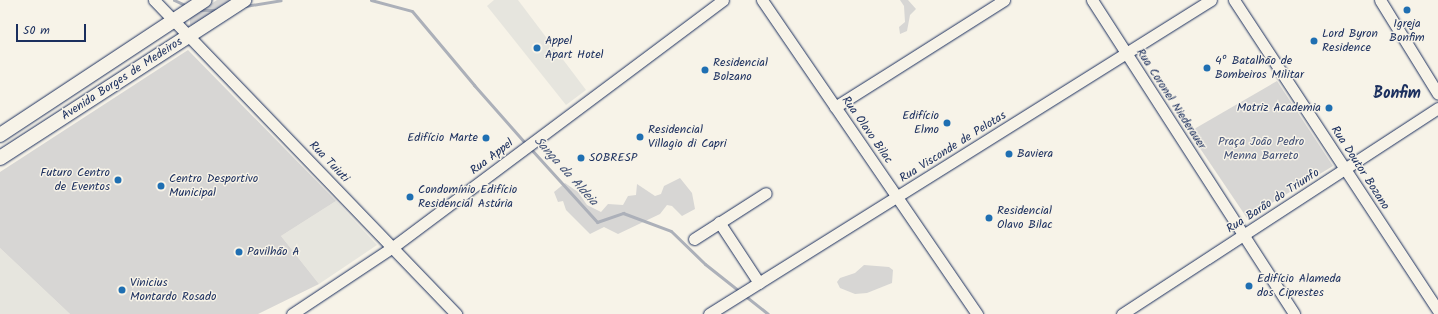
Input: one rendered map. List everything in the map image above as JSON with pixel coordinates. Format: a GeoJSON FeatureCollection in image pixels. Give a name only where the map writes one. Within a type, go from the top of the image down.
{"type":"FeatureCollection","features":[{"type":"Feature","properties":{"kind":"main road","name":"Avenida Borges de Medeiros"},"geometry":{"type":"LineString","coordinates":[[0,158],[114,84],[182,28],[205,0]]}},
{"type":"Feature","properties":{"kind":"main road","name":"Avenida Borges de Medeiros"},"geometry":{"type":"LineString","coordinates":[[0,134],[102,68],[182,28],[244,0]]}},
{"type":"Feature","properties":{"kind":"main road"},"geometry":{"type":"LineString","coordinates":[[102,68],[114,84]]}},
{"type":"Feature","properties":{"kind":"street","name":"Rua Tuiuti"},"geometry":{"type":"LineString","coordinates":[[154,0],[456,314]]}},
{"type":"Feature","properties":{"kind":"street","name":"Rua Appel"},"geometry":{"type":"LineString","coordinates":[[292,314],[393,247],[724,0]]}},
{"type":"Feature","properties":{"kind":"street","name":"Rua Olavo Bilac"},"geometry":{"type":"LineString","coordinates":[[762,0],[977,314]]}},
{"type":"Feature","properties":{"kind":"street"},"geometry":{"type":"LineString","coordinates":[[835,107],[1004,0]]}},
{"type":"Feature","properties":{"kind":"street","name":"Rua Coronel Niederauer"},"geometry":{"type":"LineString","coordinates":[[1092,0],[1294,314]]}},
{"type":"Feature","properties":{"kind":"street","name":"Rua Visconde de Pelotas"},"geometry":{"type":"LineString","coordinates":[[712,313],[1210,0]]}},
{"type":"Feature","properties":{"kind":"street","name":"Rua Doutor Bozano"},"geometry":{"type":"LineString","coordinates":[[1234,0],[1438,310]]}},
{"type":"Feature","properties":{"kind":"street"},"geometry":{"type":"LineString","coordinates":[[1380,0],[1438,94]]}},
{"type":"Feature","properties":{"kind":"street","name":"Rua Barão do Triunfo"},"geometry":{"type":"LineString","coordinates":[[1122,314],[1438,108]]}},
{"type":"Feature","properties":{"kind":"street"},"geometry":{"type":"LineString","coordinates":[[694,239],[766,193]]}},
{"type":"Feature","properties":{"kind":"street"},"geometry":{"type":"LineString","coordinates":[[719,222],[759,283]]}},
{"type":"Feature","properties":{"kind":"shaded area","name":"Appel Apart Hotel"},"geometry":{"type":"Polygon","coordinates":[[[494,0],[518,0],[586,90],[566,105],[487,6],[494,0]]]}},
{"type":"Feature","properties":{"kind":"shaded area"},"geometry":{"type":"Polygon","coordinates":[[[336,201],[377,245],[319,284],[281,236],[336,201]]]}},
{"type":"Feature","properties":{"kind":"shaded area"},"geometry":{"type":"Polygon","coordinates":[[[0,248],[70,314],[0,314],[0,248]]]}},
{"type":"Feature","properties":{"kind":"green space"},"geometry":{"type":"Polygon","coordinates":[[[217,0],[233,0],[192,26],[190,25],[190,18],[217,0]]]}},
{"type":"Feature","properties":{"kind":"green space"},"geometry":{"type":"Polygon","coordinates":[[[900,0],[908,0],[916,9],[910,15],[907,31],[900,34],[899,27],[905,22],[904,6],[900,0]]]}},
{"type":"Feature","properties":{"kind":"green space","name":"Centro Desportivo Municipal"},"geometry":{"type":"Polygon","coordinates":[[[188,50],[336,201],[281,236],[319,284],[258,314],[70,314],[0,248],[0,172],[188,50]]]}},
{"type":"Feature","properties":{"kind":"green space","name":"Praça João Pedro Menna Barreto"},"geometry":{"type":"Polygon","coordinates":[[[1277,81],[1333,166],[1247,218],[1189,132],[1277,81]]]}},
{"type":"Feature","properties":{"kind":"green space"},"geometry":{"type":"Polygon","coordinates":[[[680,178],[692,193],[695,209],[682,216],[672,206],[667,205],[660,214],[618,234],[604,227],[590,234],[566,210],[563,201],[558,202],[554,192],[565,183],[578,192],[587,205],[601,212],[608,204],[623,205],[628,196],[636,195],[637,184],[655,196],[661,194],[664,186],[680,178]]]}},
{"type":"Feature","properties":{"kind":"green space"},"geometry":{"type":"Polygon","coordinates":[[[864,265],[889,267],[893,270],[892,283],[867,293],[855,294],[840,288],[837,282],[840,278],[855,273],[864,265]]]}},
{"type":"Feature","properties":{"kind":"waterway","name":"Sanga da Aldeia"},"geometry":{"type":"LineString","coordinates":[[174,0],[187,6]]}},
{"type":"Feature","properties":{"kind":"waterway","name":"Sanga da Aldeia"},"geometry":{"type":"LineString","coordinates":[[245,6],[281,0]]}},
{"type":"Feature","properties":{"kind":"waterway","name":"Sanga da Aldeia"},"geometry":{"type":"LineString","coordinates":[[371,0],[412,11],[526,144]]}},
{"type":"Feature","properties":{"kind":"waterway","name":"Sanga da Aldeia"},"geometry":{"type":"LineString","coordinates":[[196,10],[218,10]]}},
{"type":"Feature","properties":{"kind":"waterway","name":"Sanga da Aldeia"},"geometry":{"type":"LineString","coordinates":[[530,148],[597,222],[623,213],[671,231],[705,264],[768,314]]}},
{"type":"Feature","properties":{"kind":"place","name":"Igreja Bonfim"},"geometry":{"type":"Point","coordinates":[1407,10]}},
{"type":"Feature","properties":{"kind":"place","name":"Lord Byron Residence"},"geometry":{"type":"Point","coordinates":[1314,41]}},
{"type":"Feature","properties":{"kind":"place","name":"Appel Apart Hotel"},"geometry":{"type":"Point","coordinates":[537,48]}},
{"type":"Feature","properties":{"kind":"place","name":"4º Batalhão de Bombeiros Militar"},"geometry":{"type":"Point","coordinates":[1207,68]}},
{"type":"Feature","properties":{"kind":"place","name":"Residencial Bolzano"},"geometry":{"type":"Point","coordinates":[705,70]}},
{"type":"Feature","properties":{"kind":"place","name":"Motriz Academia"},"geometry":{"type":"Point","coordinates":[1329,108]}},
{"type":"Feature","properties":{"kind":"place","name":"Edifício Elmo"},"geometry":{"type":"Point","coordinates":[947,123]}},
{"type":"Feature","properties":{"kind":"place","name":"Residencial Villagio di Capri"},"geometry":{"type":"Point","coordinates":[640,137]}},
{"type":"Feature","properties":{"kind":"place","name":"Edifício Marte"},"geometry":{"type":"Point","coordinates":[486,138]}},
{"type":"Feature","properties":{"kind":"place","name":"Baviera"},"geometry":{"type":"Point","coordinates":[1009,154]}},
{"type":"Feature","properties":{"kind":"place","name":"SOBRESP"},"geometry":{"type":"Point","coordinates":[581,158]}},
{"type":"Feature","properties":{"kind":"place","name":"Futuro Centro de Eventos"},"geometry":{"type":"Point","coordinates":[118,180]}},
{"type":"Feature","properties":{"kind":"place","name":"Centro Desportivo Municipal"},"geometry":{"type":"Point","coordinates":[161,186]}},
{"type":"Feature","properties":{"kind":"place","name":"Condomínio Edifício Residencial Astúria"},"geometry":{"type":"Point","coordinates":[410,197]}},
{"type":"Feature","properties":{"kind":"place","name":"Residencial Olavo Bilac"},"geometry":{"type":"Point","coordinates":[989,218]}},
{"type":"Feature","properties":{"kind":"place","name":"Pavilhão A"},"geometry":{"type":"Point","coordinates":[239,252]}},
{"type":"Feature","properties":{"kind":"place","name":"Edifício Alameda dos Ciprestes"},"geometry":{"type":"Point","coordinates":[1249,286]}},
{"type":"Feature","properties":{"kind":"place","name":"Vinicius Montardo Rosado"},"geometry":{"type":"Point","coordinates":[122,290]}},
{"type":"Feature","properties":{"kind":"district","name":"Bonfim"},"geometry":{"type":"Point","coordinates":[1397,94]}}]}
